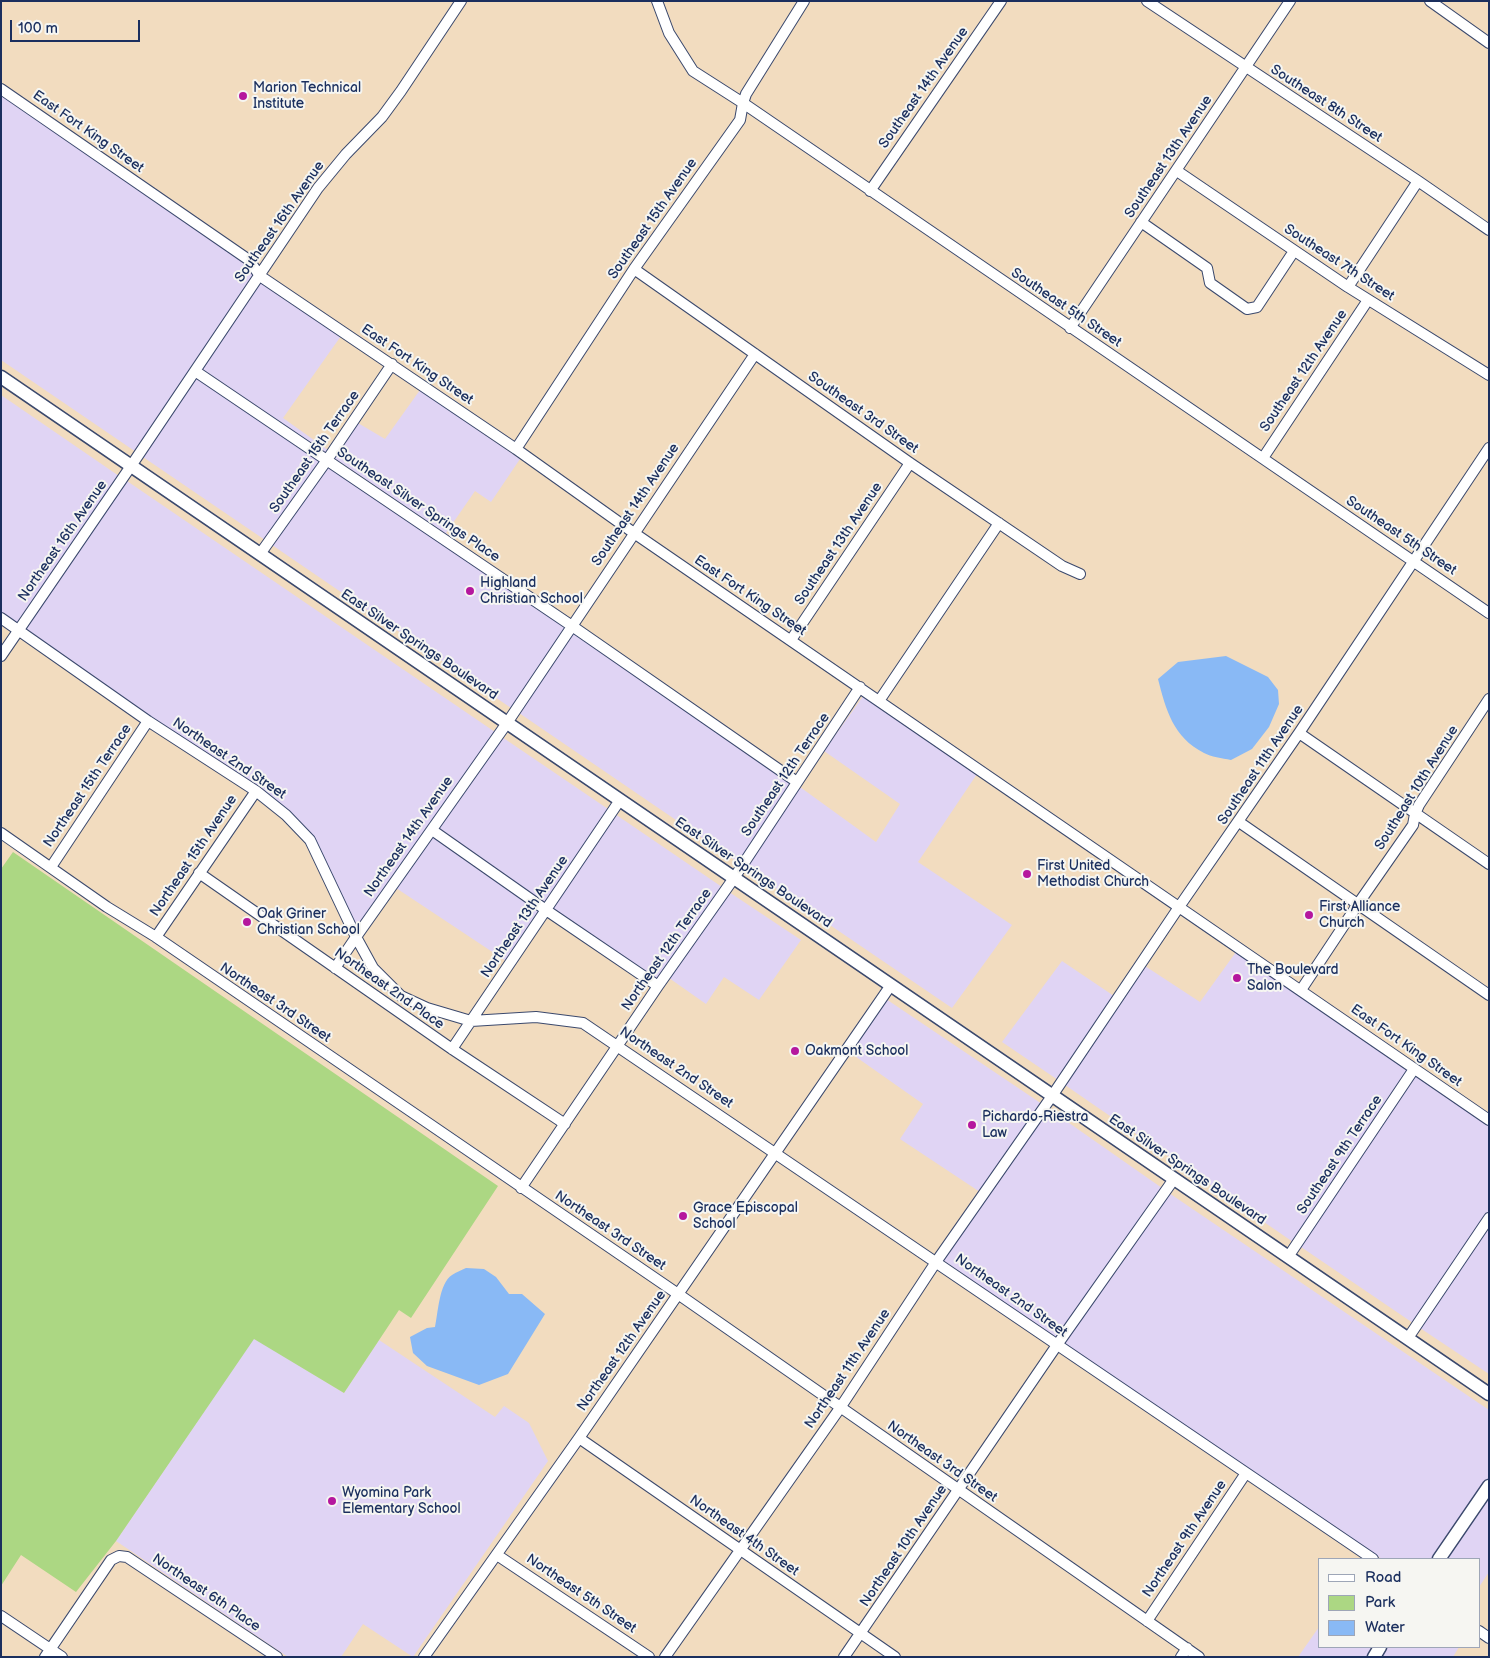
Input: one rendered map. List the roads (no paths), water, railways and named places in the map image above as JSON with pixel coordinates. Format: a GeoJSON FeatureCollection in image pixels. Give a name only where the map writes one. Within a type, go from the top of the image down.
{"type":"FeatureCollection","features":[{"type":"Feature","properties":{"kind":"main road","name":"East Silver Springs Boulevard"},"geometry":{"type":"LineString","coordinates":[[1,376],[1489,1394]]}},
{"type":"Feature","properties":{"kind":"main road"},"geometry":{"type":"LineString","coordinates":[[1440,1558],[1489,1486]]}},
{"type":"Feature","properties":{"kind":"street","name":"Southeast 16th Avenue"},"geometry":{"type":"LineString","coordinates":[[132,466],[318,188],[346,154],[382,117],[461,1]]}},
{"type":"Feature","properties":{"kind":"street","name":"Southeast 5th Street"},"geometry":{"type":"LineString","coordinates":[[657,1],[669,33],[693,71],[743,103],[1489,613]]}},
{"type":"Feature","properties":{"kind":"street","name":"Southeast 15th Avenue"},"geometry":{"type":"LineString","coordinates":[[516,449],[634,269],[740,120],[746,94],[804,1]]}},
{"type":"Feature","properties":{"kind":"street","name":"Southeast 14th Avenue"},"geometry":{"type":"LineString","coordinates":[[870,191],[1001,1]]}},
{"type":"Feature","properties":{"kind":"street","name":"Southeast 8th Street"},"geometry":{"type":"LineString","coordinates":[[1147,1],[1489,230]]}},
{"type":"Feature","properties":{"kind":"street","name":"Southeast 13th Avenue"},"geometry":{"type":"LineString","coordinates":[[1070,328],[1290,1]]}},
{"type":"Feature","properties":{"kind":"street"},"geometry":{"type":"LineString","coordinates":[[1430,1],[1489,43]]}},
{"type":"Feature","properties":{"kind":"street","name":"East Fort King Street"},"geometry":{"type":"LineString","coordinates":[[1,89],[249,260],[260,276],[516,449],[1489,1120]]}},
{"type":"Feature","properties":{"kind":"street","name":"Southeast 7th Street"},"geometry":{"type":"LineString","coordinates":[[1177,171],[1348,287],[1489,376]]}},
{"type":"Feature","properties":{"kind":"street"},"geometry":{"type":"LineString","coordinates":[[1348,287],[1418,181]]}},
{"type":"Feature","properties":{"kind":"street"},"geometry":{"type":"LineString","coordinates":[[1142,222],[1207,268],[1210,283],[1247,309],[1257,306],[1294,251]]}},
{"type":"Feature","properties":{"kind":"street","name":"Southeast 3rd Street"},"geometry":{"type":"LineString","coordinates":[[634,269],[910,463],[1062,566],[1080,574]]}},
{"type":"Feature","properties":{"kind":"street","name":"Southeast 12th Avenue"},"geometry":{"type":"LineString","coordinates":[[1263,458],[1368,300]]}},
{"type":"Feature","properties":{"kind":"street","name":"Southeast 14th Avenue"},"geometry":{"type":"LineString","coordinates":[[507,723],[755,354]]}},
{"type":"Feature","properties":{"kind":"street","name":"Southeast 15th Terrace"},"geometry":{"type":"LineString","coordinates":[[260,554],[392,364]]}},
{"type":"Feature","properties":{"kind":"street","name":"Southeast Silver Springs Place"},"geometry":{"type":"LineString","coordinates":[[196,371],[572,626],[797,782]]}},
{"type":"Feature","properties":{"kind":"street","name":"Southeast 11th Avenue"},"geometry":{"type":"LineString","coordinates":[[1052,1096],[1300,733],[1489,448]]}},
{"type":"Feature","properties":{"kind":"street","name":"Southeast 13th Avenue"},"geometry":{"type":"LineString","coordinates":[[791,640],[910,463]]}},
{"type":"Feature","properties":{"kind":"street","name":"Northeast 16th Avenue"},"geometry":{"type":"LineString","coordinates":[[1,656],[132,466]]}},
{"type":"Feature","properties":{"kind":"street"},"geometry":{"type":"LineString","coordinates":[[879,701],[999,523]]}},
{"type":"Feature","properties":{"kind":"street","name":"Northeast 2nd Street"},"geometry":{"type":"LineString","coordinates":[[1,618],[148,721],[256,791],[286,815],[310,840],[356,936],[374,968],[401,996],[427,1008],[471,1021],[536,1017],[583,1023],[1372,1558]]}},
{"type":"Feature","properties":{"kind":"street","name":"Southeast 12th Terrace"},"geometry":{"type":"LineString","coordinates":[[734,878],[860,687]]}},
{"type":"Feature","properties":{"kind":"street","name":"Southeast 10th Avenue"},"geometry":{"type":"LineString","coordinates":[[1301,990],[1413,824],[1419,805],[1489,699]]}},
{"type":"Feature","properties":{"kind":"street","name":"Northeast 15th Terrace"},"geometry":{"type":"LineString","coordinates":[[51,867],[148,721]]}},
{"type":"Feature","properties":{"kind":"street","name":"Northeast 14th Avenue"},"geometry":{"type":"LineString","coordinates":[[335,968],[507,723]]}},
{"type":"Feature","properties":{"kind":"street"},"geometry":{"type":"LineString","coordinates":[[1300,733],[1489,864]]}},
{"type":"Feature","properties":{"kind":"street","name":"Northeast 15th Avenue"},"geometry":{"type":"LineString","coordinates":[[156,937],[256,791]]}},
{"type":"Feature","properties":{"kind":"street","name":"Northeast 13th Avenue"},"geometry":{"type":"LineString","coordinates":[[452,1050],[620,800]]}},
{"type":"Feature","properties":{"kind":"street"},"geometry":{"type":"LineString","coordinates":[[1239,822],[1489,996]]}},
{"type":"Feature","properties":{"kind":"street"},"geometry":{"type":"LineString","coordinates":[[432,830],[658,986]]}},
{"type":"Feature","properties":{"kind":"street","name":"Northeast 3rd Street"},"geometry":{"type":"LineString","coordinates":[[1,833],[107,907],[156,937],[678,1294],[1147,1621],[1184,1653],[1199,1657]]}},
{"type":"Feature","properties":{"kind":"street","name":"Northeast 2nd Place"},"geometry":{"type":"LineString","coordinates":[[199,874],[452,1050],[565,1124]]}},
{"type":"Feature","properties":{"kind":"street","name":"Northeast 12th Terrace"},"geometry":{"type":"LineString","coordinates":[[521,1188],[734,878]]}},
{"type":"Feature","properties":{"kind":"street","name":"Northeast 12th Avenue"},"geometry":{"type":"LineString","coordinates":[[424,1657],[579,1438],[774,1152],[891,985]]}},
{"type":"Feature","properties":{"kind":"street"},"geometry":{"type":"LineString","coordinates":[[396,1010],[404,997]]}},
{"type":"Feature","properties":{"kind":"street","name":"Southeast 9th Terrace"},"geometry":{"type":"LineString","coordinates":[[1288,1257],[1414,1069]]}},
{"type":"Feature","properties":{"kind":"street","name":"Northeast 11th Avenue"},"geometry":{"type":"LineString","coordinates":[[665,1657],[840,1408],[936,1262],[1052,1096]]}},
{"type":"Feature","properties":{"kind":"street","name":"Northeast 10th Avenue"},"geometry":{"type":"LineString","coordinates":[[844,1657],[1057,1345],[1174,1179]]}},
{"type":"Feature","properties":{"kind":"street"},"geometry":{"type":"LineString","coordinates":[[1408,1338],[1489,1218]]}},
{"type":"Feature","properties":{"kind":"street","name":"Northeast 4th Street"},"geometry":{"type":"LineString","coordinates":[[579,1438],[895,1657]]}},
{"type":"Feature","properties":{"kind":"street","name":"Northeast 9th Avenue"},"geometry":{"type":"LineString","coordinates":[[1147,1621],[1246,1473]]}},
{"type":"Feature","properties":{"kind":"street","name":"Northeast 5th Street"},"geometry":{"type":"LineString","coordinates":[[497,1555],[649,1657]]}},
{"type":"Feature","properties":{"kind":"street","name":"Northeast 6th Place"},"geometry":{"type":"LineString","coordinates":[[47,1653],[111,1560],[119,1556],[128,1557],[276,1657]]}},
{"type":"Feature","properties":{"kind":"street"},"geometry":{"type":"LineString","coordinates":[[1,1616],[47,1653],[62,1657]]}},
{"type":"Feature","properties":{"kind":"water"},"geometry":{"type":"Polygon","coordinates":[[[1226,656],[1268,677],[1278,690],[1279,704],[1269,727],[1252,749],[1231,760],[1207,754],[1185,739],[1172,722],[1158,679],[1178,662],[1226,656]]]}},
{"type":"Feature","properties":{"kind":"water"},"geometry":{"type":"Polygon","coordinates":[[[466,1268],[484,1269],[496,1277],[509,1294],[522,1294],[545,1314],[508,1374],[479,1385],[427,1366],[413,1353],[410,1337],[427,1328],[435,1327],[444,1285],[452,1275],[466,1268]]]}},
{"type":"Feature","properties":{"kind":"place","name":"Marion Technical Institute"},"geometry":{"type":"Point","coordinates":[243,96]}},
{"type":"Feature","properties":{"kind":"place","name":"Highland Christian School"},"geometry":{"type":"Point","coordinates":[470,591]}},
{"type":"Feature","properties":{"kind":"place","name":"First United Methodist Church"},"geometry":{"type":"Point","coordinates":[1027,874]}},
{"type":"Feature","properties":{"kind":"place","name":"First Alliance Church"},"geometry":{"type":"Point","coordinates":[1309,915]}},
{"type":"Feature","properties":{"kind":"place","name":"Oak Griner Christian School"},"geometry":{"type":"Point","coordinates":[247,922]}},
{"type":"Feature","properties":{"kind":"place","name":"The Boulevard Salon"},"geometry":{"type":"Point","coordinates":[1237,978]}},
{"type":"Feature","properties":{"kind":"place","name":"Oakmont School"},"geometry":{"type":"Point","coordinates":[795,1051]}},
{"type":"Feature","properties":{"kind":"place","name":"Pichardo-Riestra Law"},"geometry":{"type":"Point","coordinates":[972,1125]}},
{"type":"Feature","properties":{"kind":"place","name":"Grace Episcopal School"},"geometry":{"type":"Point","coordinates":[683,1216]}},
{"type":"Feature","properties":{"kind":"place","name":"Wyomina Park Elementary School"},"geometry":{"type":"Point","coordinates":[332,1501]}}]}
